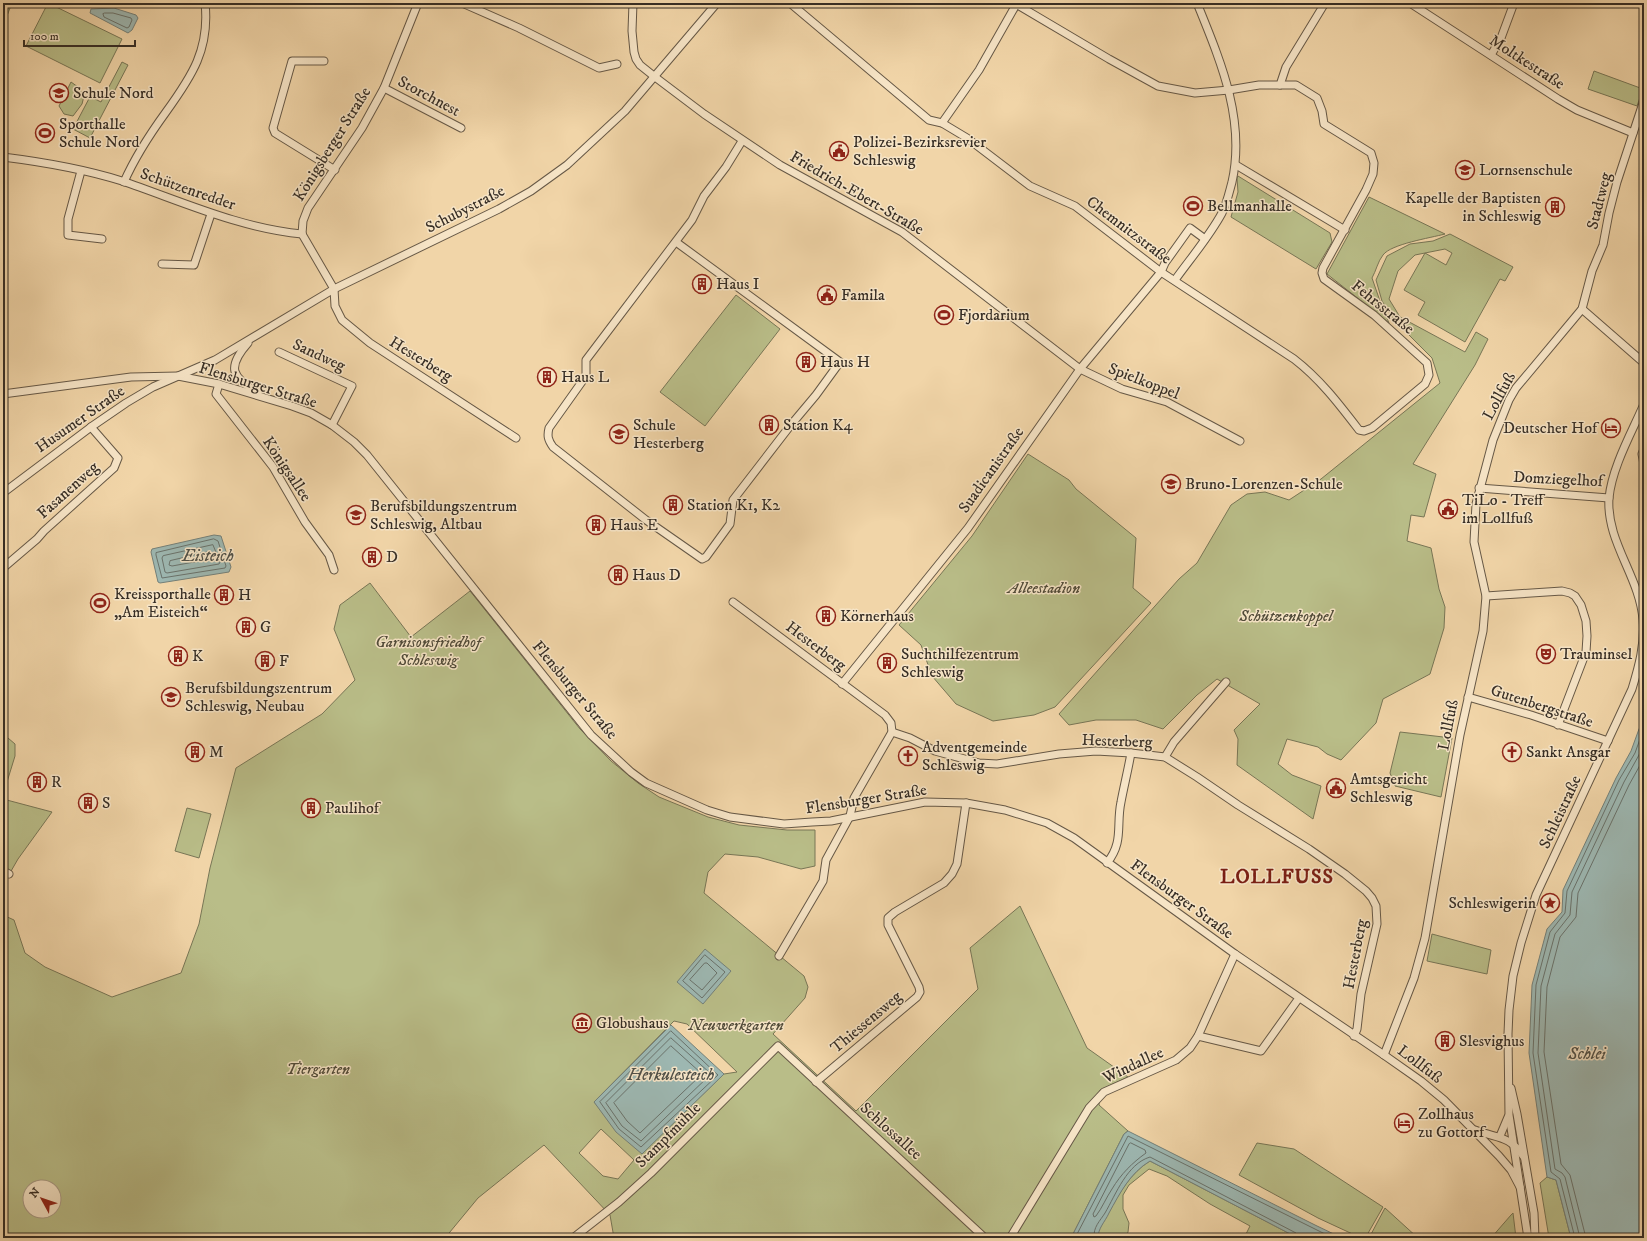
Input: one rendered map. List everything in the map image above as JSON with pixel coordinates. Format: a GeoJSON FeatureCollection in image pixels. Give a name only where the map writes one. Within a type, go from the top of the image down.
{"type":"FeatureCollection","features":[{"type":"Feature","properties":{"kind":"street"},"geometry":{"type":"LineString","coordinates":[[124,182],[133,161],[186,84],[196,65],[203,46],[205,30],[205,3]]}},
{"type":"Feature","properties":{"kind":"street","name":"Königsberger Straße"},"geometry":{"type":"LineString","coordinates":[[302,234],[303,221],[308,208],[362,128],[384,88],[418,3]]}},
{"type":"Feature","properties":{"kind":"street"},"geometry":{"type":"LineString","coordinates":[[462,3],[519,28],[599,68],[617,64]]}},
{"type":"Feature","properties":{"kind":"street","name":"Friedrich-Ebert-Straße"},"geometry":{"type":"LineString","coordinates":[[633,3],[632,31],[634,52],[640,64],[655,77],[704,114],[780,165],[902,232],[1080,369]]}},
{"type":"Feature","properties":{"kind":"street","name":"Schubystraße"},"geometry":{"type":"LineString","coordinates":[[178,376],[215,360],[334,289],[486,216],[531,191],[567,165],[594,142],[625,111],[717,3]]}},
{"type":"Feature","properties":{"kind":"street","name":"Chemnitzstraße"},"geometry":{"type":"LineString","coordinates":[[790,3],[929,120],[942,123],[966,138],[1030,186],[1075,206],[1161,272],[1294,359],[1311,372],[1360,430],[1364,431],[1372,428],[1425,384],[1429,375],[1427,363]]}},
{"type":"Feature","properties":{"kind":"street"},"geometry":{"type":"LineString","coordinates":[[1174,280],[1205,239],[1221,214],[1228,199],[1236,165],[1236,134],[1229,90],[1197,3]]}},
{"type":"Feature","properties":{"kind":"street"},"geometry":{"type":"LineString","coordinates":[[1280,85],[1286,67],[1325,3]]}},
{"type":"Feature","properties":{"kind":"street","name":"Moltkestraße"},"geometry":{"type":"LineString","coordinates":[[1410,3],[1558,99],[1577,110],[1634,133]]}},
{"type":"Feature","properties":{"kind":"street"},"geometry":{"type":"LineString","coordinates":[[1491,55],[1501,38],[1514,3]]}},
{"type":"Feature","properties":{"kind":"street"},"geometry":{"type":"LineString","coordinates":[[942,123],[978,70],[1016,4],[1108,59],[1158,86],[1195,93],[1229,90],[1259,85],[1296,85],[1317,98],[1322,111],[1324,124],[1371,154],[1374,163],[1373,174],[1345,230],[1236,165]]}},
{"type":"Feature","properties":{"kind":"street"},"geometry":{"type":"LineString","coordinates":[[324,61],[292,61],[273,128],[275,133],[335,170]]}},
{"type":"Feature","properties":{"kind":"street","name":"Storchnest"},"geometry":{"type":"LineString","coordinates":[[384,88],[461,128]]}},
{"type":"Feature","properties":{"kind":"street","name":"Stadtweg"},"geometry":{"type":"LineString","coordinates":[[1582,309],[1592,272],[1603,245],[1617,182],[1644,100]]}},
{"type":"Feature","properties":{"kind":"street"},"geometry":{"type":"LineString","coordinates":[[676,242],[840,362],[816,395],[733,500],[730,524],[706,557],[702,559],[646,520],[553,447],[548,440],[547,435],[549,428],[586,376],[586,360],[692,220],[704,196],[726,167],[742,140]]}},
{"type":"Feature","properties":{"kind":"street","name":"Schützenredder"},"geometry":{"type":"LineString","coordinates":[[3,157],[81,170],[124,182],[211,214],[282,232],[302,234]]}},
{"type":"Feature","properties":{"kind":"street"},"geometry":{"type":"LineString","coordinates":[[81,170],[68,219],[68,235],[102,238]]}},
{"type":"Feature","properties":{"kind":"street"},"geometry":{"type":"LineString","coordinates":[[162,264],[194,265],[211,214]]}},
{"type":"Feature","properties":{"kind":"street","name":"Suadicanistraße"},"geometry":{"type":"LineString","coordinates":[[842,684],[968,528],[1080,369],[1161,272],[1165,263],[1190,228],[1205,239]]}},
{"type":"Feature","properties":{"kind":"street","name":"Fehrsstraße"},"geometry":{"type":"LineString","coordinates":[[1345,230],[1322,273],[1324,279],[1374,315],[1427,363]]}},
{"type":"Feature","properties":{"kind":"street"},"geometry":{"type":"LineString","coordinates":[[302,234],[334,289]]}},
{"type":"Feature","properties":{"kind":"street","name":"Hesterberg"},"geometry":{"type":"LineString","coordinates":[[334,289],[335,306],[342,320],[350,328],[370,343],[516,438]]}},
{"type":"Feature","properties":{"kind":"street"},"geometry":{"type":"LineString","coordinates":[[1582,309],[1644,363]]}},
{"type":"Feature","properties":{"kind":"street","name":"Lollfuß"},"geometry":{"type":"LineString","coordinates":[[1520,1187],[1511,1170],[1438,1096],[1384,1055],[1414,978],[1425,938],[1460,734],[1483,631],[1486,596],[1474,542],[1476,504],[1492,440],[1509,400],[1516,388],[1582,309]]}},
{"type":"Feature","properties":{"kind":"street"},"geometry":{"type":"LineString","coordinates":[[252,338],[236,359],[234,370],[236,376],[242,383],[266,398]]}},
{"type":"Feature","properties":{"kind":"street","name":"Sandweg"},"geometry":{"type":"LineString","coordinates":[[279,352],[352,386],[332,425]]}},
{"type":"Feature","properties":{"kind":"street","name":"Spielkoppel"},"geometry":{"type":"LineString","coordinates":[[1080,369],[1122,389],[1167,402],[1240,441]]}},
{"type":"Feature","properties":{"kind":"street","name":"Flensburger Straße"},"geometry":{"type":"LineString","coordinates":[[3,394],[131,377],[178,376],[219,384],[310,413],[332,425],[354,442],[378,468],[591,736],[632,772],[654,787],[707,810],[730,817],[784,824],[832,821],[850,816],[925,802],[966,803],[1005,810],[1047,823],[1074,838],[1235,954],[1384,1055]]}},
{"type":"Feature","properties":{"kind":"street","name":"Husumer Straße"},"geometry":{"type":"LineString","coordinates":[[3,493],[132,399],[153,387],[178,376]]}},
{"type":"Feature","properties":{"kind":"street","name":"Königsallee"},"geometry":{"type":"LineString","coordinates":[[219,384],[216,394],[273,467],[305,522],[329,555],[334,570]]}},
{"type":"Feature","properties":{"kind":"street","name":"Domziegelhof"},"geometry":{"type":"LineString","coordinates":[[1480,488],[1609,498],[1614,474],[1644,404]]}},
{"type":"Feature","properties":{"kind":"street","name":"Fasanenweg"},"geometry":{"type":"LineString","coordinates":[[3,568],[37,539],[114,468],[118,458],[91,428]]}},
{"type":"Feature","properties":{"kind":"street"},"geometry":{"type":"LineString","coordinates":[[1644,450],[1642,454],[1644,464]]}},
{"type":"Feature","properties":{"kind":"street","name":"Schleistraße"},"geometry":{"type":"LineString","coordinates":[[1528,1238],[1509,1115],[1508,1074],[1510,1003],[1513,976],[1536,895],[1632,689],[1643,647],[1644,620],[1639,600],[1613,533],[1609,498]]}},
{"type":"Feature","properties":{"kind":"street"},"geometry":{"type":"LineString","coordinates":[[1486,596],[1562,591],[1575,596],[1582,605],[1586,621],[1586,652],[1558,725]]}},
{"type":"Feature","properties":{"kind":"street","name":"Hesterberg"},"geometry":{"type":"LineString","coordinates":[[733,602],[885,715],[892,724],[892,732],[910,738],[936,751],[979,763],[997,764],[1059,754],[1096,751],[1165,757],[1345,874],[1372,898],[1376,906],[1377,924],[1361,994],[1357,1029],[1354,1036]]}},
{"type":"Feature","properties":{"kind":"street"},"geometry":{"type":"LineString","coordinates":[[1165,757],[1174,742],[1226,682]]}},
{"type":"Feature","properties":{"kind":"street","name":"Gutenbergstraße"},"geometry":{"type":"LineString","coordinates":[[1468,697],[1608,741]]}},
{"type":"Feature","properties":{"kind":"street"},"geometry":{"type":"LineString","coordinates":[[779,956],[823,881],[826,860],[850,816],[854,798],[892,732]]}},
{"type":"Feature","properties":{"kind":"street"},"geometry":{"type":"LineString","coordinates":[[1107,862],[1116,850],[1118,844],[1120,804],[1131,753]]}},
{"type":"Feature","properties":{"kind":"street","name":"Thiessensweg"},"geometry":{"type":"LineString","coordinates":[[816,1082],[917,997],[920,992],[919,987],[888,925],[888,918],[894,912],[944,882],[952,874],[957,864],[966,803]]}},
{"type":"Feature","properties":{"kind":"street","name":"Windallee"},"geometry":{"type":"LineString","coordinates":[[1010,1238],[1089,1108],[1104,1092],[1176,1060],[1190,1048],[1198,1036],[1235,954]]}},
{"type":"Feature","properties":{"kind":"street"},"geometry":{"type":"LineString","coordinates":[[1198,1036],[1261,1051],[1299,998]]}},
{"type":"Feature","properties":{"kind":"street","name":"Schlossallee"},"geometry":{"type":"LineString","coordinates":[[778,1046],[985,1238]]}},
{"type":"Feature","properties":{"kind":"street","name":"Stampfmühle"},"geometry":{"type":"LineString","coordinates":[[573,1238],[619,1202],[651,1173],[778,1046]]}},
{"type":"Feature","properties":{"kind":"street","name":"Schleistraße"},"geometry":{"type":"LineString","coordinates":[[1508,1074],[1518,1114],[1534,1213],[1535,1238]]}},
{"type":"Feature","properties":{"kind":"street"},"geometry":{"type":"LineString","coordinates":[[1500,1136],[1509,1115]]}},
{"type":"Feature","properties":{"kind":"street","name":"Lollfuß"},"geometry":{"type":"LineString","coordinates":[[1473,1130],[1485,1134],[1500,1136],[1512,1142]]}},
{"type":"Feature","properties":{"kind":"street"},"geometry":{"type":"LineString","coordinates":[[1512,1142],[1525,1157]]}},
{"type":"Feature","properties":{"kind":"green space"},"geometry":{"type":"Polygon","coordinates":[[[3,3],[12,3],[3,26],[3,3]]]}},
{"type":"Feature","properties":{"kind":"green space"},"geometry":{"type":"Polygon","coordinates":[[[48,3],[122,39],[100,83],[26,46],[48,3]]]}},
{"type":"Feature","properties":{"kind":"green space"},"geometry":{"type":"Polygon","coordinates":[[[122,62],[128,65],[90,138],[73,129],[93,91],[98,93],[95,99],[101,102],[122,62]]]}},
{"type":"Feature","properties":{"kind":"green space"},"geometry":{"type":"Polygon","coordinates":[[[1594,71],[1643,89],[1637,106],[1588,89],[1594,71]]]}},
{"type":"Feature","properties":{"kind":"green space"},"geometry":{"type":"Polygon","coordinates":[[[71,82],[78,87],[84,96],[82,104],[73,116],[64,114],[59,106],[71,82]]]}},
{"type":"Feature","properties":{"kind":"green space"},"geometry":{"type":"Polygon","coordinates":[[[1238,176],[1330,233],[1332,242],[1316,269],[1231,217],[1238,192],[1238,176]]]}},
{"type":"Feature","properties":{"kind":"green space"},"geometry":{"type":"Polygon","coordinates":[[[1369,197],[1445,234],[1402,245],[1387,251],[1381,257],[1372,278],[1389,323],[1327,274],[1369,197]]]}},
{"type":"Feature","properties":{"kind":"green space","name":"Schützenkoppel"},"geometry":{"type":"Polygon","coordinates":[[[1450,234],[1513,267],[1505,281],[1500,279],[1465,342],[1418,315],[1425,302],[1404,290],[1425,253],[1415,255],[1398,271],[1389,299],[1400,317],[1465,352],[1476,332],[1488,339],[1475,365],[1413,464],[1436,474],[1424,517],[1411,515],[1407,541],[1431,548],[1439,589],[1445,607],[1444,628],[1430,674],[1383,699],[1376,723],[1341,760],[1327,754],[1318,747],[1287,739],[1278,764],[1292,775],[1321,786],[1313,819],[1237,765],[1238,739],[1234,730],[1260,704],[1217,679],[1197,695],[1163,729],[1136,720],[1096,720],[1069,725],[1059,714],[1179,579],[1197,563],[1231,505],[1247,494],[1265,492],[1289,500],[1321,479],[1440,383],[1432,358],[1394,320],[1382,301],[1376,280],[1387,256],[1410,244],[1433,241],[1450,234]],[[1445,249],[1425,253],[1446,265],[1452,253],[1445,249]]]}},
{"type":"Feature","properties":{"kind":"green space"},"geometry":{"type":"Polygon","coordinates":[[[736,295],[780,329],[705,426],[660,392],[736,295]]]}},
{"type":"Feature","properties":{"kind":"green space","name":"Alleestadion"},"geometry":{"type":"Polygon","coordinates":[[[1028,454],[1069,480],[1076,489],[1136,538],[1133,588],[1151,603],[1055,707],[1034,715],[993,721],[956,704],[932,676],[921,645],[899,625],[972,536],[1028,454]]]}},
{"type":"Feature","properties":{"kind":"green space"},"geometry":{"type":"Polygon","coordinates":[[[370,583],[411,637],[470,591],[580,729],[611,761],[638,783],[659,797],[708,817],[739,825],[787,830],[815,830],[815,866],[801,869],[758,857],[725,854],[708,872],[704,893],[804,976],[808,987],[805,998],[773,1034],[856,1111],[978,989],[970,948],[1020,906],[1087,1048],[1128,1077],[1100,1090],[1099,1105],[1128,1131],[1124,1134],[1071,1238],[614,1238],[610,1215],[544,1145],[478,1198],[445,1238],[3,1238],[3,915],[14,920],[25,953],[45,967],[112,997],[181,973],[199,924],[210,868],[236,768],[322,714],[355,680],[334,629],[340,605],[370,583]],[[674,1021],[594,1102],[642,1153],[724,1074],[737,1072],[687,1024],[674,1021]],[[601,1129],[579,1153],[603,1176],[618,1179],[634,1160],[601,1129]]]}},
{"type":"Feature","properties":{"kind":"green space"},"geometry":{"type":"Polygon","coordinates":[[[1400,732],[1452,738],[1441,797],[1395,786],[1390,773],[1400,732]]]}},
{"type":"Feature","properties":{"kind":"green space"},"geometry":{"type":"Polygon","coordinates":[[[8,738],[15,744],[15,756],[3,795],[3,744],[8,738]]]}},
{"type":"Feature","properties":{"kind":"green space"},"geometry":{"type":"Polygon","coordinates":[[[3,799],[52,812],[18,859],[3,885],[3,799]]]}},
{"type":"Feature","properties":{"kind":"green space"},"geometry":{"type":"Polygon","coordinates":[[[187,808],[211,814],[199,858],[175,851],[187,808]]]}},
{"type":"Feature","properties":{"kind":"green space"},"geometry":{"type":"Polygon","coordinates":[[[1432,934],[1491,950],[1487,974],[1427,961],[1432,934]]]}},
{"type":"Feature","properties":{"kind":"green space"},"geometry":{"type":"Polygon","coordinates":[[[1257,1143],[1294,1149],[1383,1207],[1367,1235],[1359,1237],[1318,1218],[1239,1175],[1257,1143]]]}},
{"type":"Feature","properties":{"kind":"green space"},"geometry":{"type":"Polygon","coordinates":[[[1150,1161],[1298,1238],[1244,1238],[1250,1226],[1210,1204],[1167,1176],[1149,1169],[1129,1185],[1123,1195],[1123,1209],[1129,1223],[1128,1232],[1125,1238],[1098,1238],[1098,1231],[1126,1184],[1133,1175],[1150,1161]]]}},
{"type":"Feature","properties":{"kind":"green space"},"geometry":{"type":"Polygon","coordinates":[[[1547,1177],[1556,1180],[1571,1238],[1549,1238],[1540,1183],[1547,1177]]]}},
{"type":"Feature","properties":{"kind":"green space"},"geometry":{"type":"Polygon","coordinates":[[[1385,1208],[1418,1238],[1369,1238],[1385,1208]]]}},
{"type":"Feature","properties":{"kind":"green space"},"geometry":{"type":"Polygon","coordinates":[[[1513,1213],[1516,1238],[1491,1238],[1511,1215],[1513,1213]]]}},
{"type":"Feature","properties":{"kind":"water"},"geometry":{"type":"Polygon","coordinates":[[[114,8],[136,15],[138,18],[132,30],[128,33],[90,13],[91,9],[114,8]]]}},
{"type":"Feature","properties":{"kind":"water","name":"Eisteich"},"geometry":{"type":"Polygon","coordinates":[[[214,535],[221,536],[231,567],[229,572],[160,583],[158,582],[151,552],[152,549],[214,535]]]}},
{"type":"Feature","properties":{"kind":"water","name":"Schlei"},"geometry":{"type":"Polygon","coordinates":[[[1644,720],[1644,1238],[1571,1238],[1556,1180],[1547,1177],[1529,1053],[1532,985],[1547,929],[1562,912],[1563,890],[1616,778],[1631,751],[1644,720]]]}},
{"type":"Feature","properties":{"kind":"water"},"geometry":{"type":"Polygon","coordinates":[[[705,949],[731,971],[703,1004],[677,982],[705,949]]]}},
{"type":"Feature","properties":{"kind":"water","name":"Herkulesteich"},"geometry":{"type":"Polygon","coordinates":[[[671,1025],[724,1074],[642,1154],[616,1132],[594,1102],[671,1025]]]}},
{"type":"Feature","properties":{"kind":"water"},"geometry":{"type":"Polygon","coordinates":[[[1128,1131],[1342,1238],[1298,1238],[1150,1161],[1137,1171],[1126,1184],[1100,1228],[1098,1238],[1071,1238],[1124,1134],[1128,1131]]]}},
{"type":"Feature","properties":{"kind":"place","name":"Schule Nord"},"geometry":{"type":"Point","coordinates":[59,93]}},
{"type":"Feature","properties":{"kind":"place","name":"Sporthalle Schule Nord"},"geometry":{"type":"Point","coordinates":[45,133]}},
{"type":"Feature","properties":{"kind":"place","name":"Polizei-Bezirksrevier Schleswig"},"geometry":{"type":"Point","coordinates":[839,151]}},
{"type":"Feature","properties":{"kind":"place","name":"Lornsenschule"},"geometry":{"type":"Point","coordinates":[1465,170]}},
{"type":"Feature","properties":{"kind":"place","name":"Bellmanhalle"},"geometry":{"type":"Point","coordinates":[1193,206]}},
{"type":"Feature","properties":{"kind":"place","name":"Kapelle der Baptisten in Schleswig"},"geometry":{"type":"Point","coordinates":[1555,207]}},
{"type":"Feature","properties":{"kind":"place","name":"Haus I"},"geometry":{"type":"Point","coordinates":[702,284]}},
{"type":"Feature","properties":{"kind":"place","name":"Famila"},"geometry":{"type":"Point","coordinates":[827,295]}},
{"type":"Feature","properties":{"kind":"place","name":"Fjordarium"},"geometry":{"type":"Point","coordinates":[944,315]}},
{"type":"Feature","properties":{"kind":"place","name":"Haus H"},"geometry":{"type":"Point","coordinates":[806,362]}},
{"type":"Feature","properties":{"kind":"place","name":"Haus L"},"geometry":{"type":"Point","coordinates":[547,377]}},
{"type":"Feature","properties":{"kind":"place","name":"Station K4"},"geometry":{"type":"Point","coordinates":[769,425]}},
{"type":"Feature","properties":{"kind":"place","name":"Deutscher Hof"},"geometry":{"type":"Point","coordinates":[1611,428]}},
{"type":"Feature","properties":{"kind":"place","name":"Schule Hesterberg"},"geometry":{"type":"Point","coordinates":[619,434]}},
{"type":"Feature","properties":{"kind":"place","name":"Bruno-Lorenzen-Schule"},"geometry":{"type":"Point","coordinates":[1171,484]}},
{"type":"Feature","properties":{"kind":"place","name":"Station K1, K2"},"geometry":{"type":"Point","coordinates":[673,505]}},
{"type":"Feature","properties":{"kind":"place","name":"TiLo - Treff im Lollfuß"},"geometry":{"type":"Point","coordinates":[1448,509]}},
{"type":"Feature","properties":{"kind":"place","name":"Berufsbildungszentrum Schleswig, Altbau"},"geometry":{"type":"Point","coordinates":[356,515]}},
{"type":"Feature","properties":{"kind":"place","name":"Haus E"},"geometry":{"type":"Point","coordinates":[596,525]}},
{"type":"Feature","properties":{"kind":"place","name":"D"},"geometry":{"type":"Point","coordinates":[372,557]}},
{"type":"Feature","properties":{"kind":"place","name":"Haus D"},"geometry":{"type":"Point","coordinates":[618,575]}},
{"type":"Feature","properties":{"kind":"place","name":"H"},"geometry":{"type":"Point","coordinates":[224,595]}},
{"type":"Feature","properties":{"kind":"place","name":"Kreissporthalle „Am Eisteich“"},"geometry":{"type":"Point","coordinates":[100,603]}},
{"type":"Feature","properties":{"kind":"place","name":"Körnerhaus"},"geometry":{"type":"Point","coordinates":[826,616]}},
{"type":"Feature","properties":{"kind":"place","name":"G"},"geometry":{"type":"Point","coordinates":[246,627]}},
{"type":"Feature","properties":{"kind":"place","name":"Trauminsel"},"geometry":{"type":"Point","coordinates":[1546,654]}},
{"type":"Feature","properties":{"kind":"place","name":"K"},"geometry":{"type":"Point","coordinates":[178,656]}},
{"type":"Feature","properties":{"kind":"place","name":"F"},"geometry":{"type":"Point","coordinates":[265,661]}},
{"type":"Feature","properties":{"kind":"place","name":"Suchthilfezentrum Schleswig"},"geometry":{"type":"Point","coordinates":[887,663]}},
{"type":"Feature","properties":{"kind":"place","name":"Berufsbildungszentrum Schleswig, Neubau"},"geometry":{"type":"Point","coordinates":[171,697]}},
{"type":"Feature","properties":{"kind":"place","name":"M"},"geometry":{"type":"Point","coordinates":[195,752]}},
{"type":"Feature","properties":{"kind":"place","name":"Sankt Ansgar"},"geometry":{"type":"Point","coordinates":[1512,752]}},
{"type":"Feature","properties":{"kind":"place","name":"Adventgemeinde Schleswig"},"geometry":{"type":"Point","coordinates":[908,756]}},
{"type":"Feature","properties":{"kind":"place","name":"R"},"geometry":{"type":"Point","coordinates":[37,782]}},
{"type":"Feature","properties":{"kind":"place","name":"Amtsgericht Schleswig"},"geometry":{"type":"Point","coordinates":[1336,788]}},
{"type":"Feature","properties":{"kind":"place","name":"S"},"geometry":{"type":"Point","coordinates":[88,803]}},
{"type":"Feature","properties":{"kind":"place","name":"Paulihof"},"geometry":{"type":"Point","coordinates":[311,808]}},
{"type":"Feature","properties":{"kind":"place","name":"Schleswigerin"},"geometry":{"type":"Point","coordinates":[1550,903]}},
{"type":"Feature","properties":{"kind":"place","name":"Globushaus"},"geometry":{"type":"Point","coordinates":[582,1023]}},
{"type":"Feature","properties":{"kind":"place","name":"Slesvighus"},"geometry":{"type":"Point","coordinates":[1445,1041]}},
{"type":"Feature","properties":{"kind":"place","name":"Zollhaus zu Gottorf"},"geometry":{"type":"Point","coordinates":[1404,1123]}},
{"type":"Feature","properties":{"kind":"district","name":"LOLLFUSS"},"geometry":{"type":"Point","coordinates":[1277,877]}},
{"type":"Feature","properties":{"kind":"park label","name":"Garnisonsfriedhof Schleswig"},"geometry":{"type":"Point","coordinates":[428,651]}},
{"type":"Feature","properties":{"kind":"park label","name":"Neuwerkgarten"},"geometry":{"type":"Point","coordinates":[736,1025]}},
{"type":"Feature","properties":{"kind":"park label","name":"Tiergarten"},"geometry":{"type":"Point","coordinates":[318,1069]}}]}
